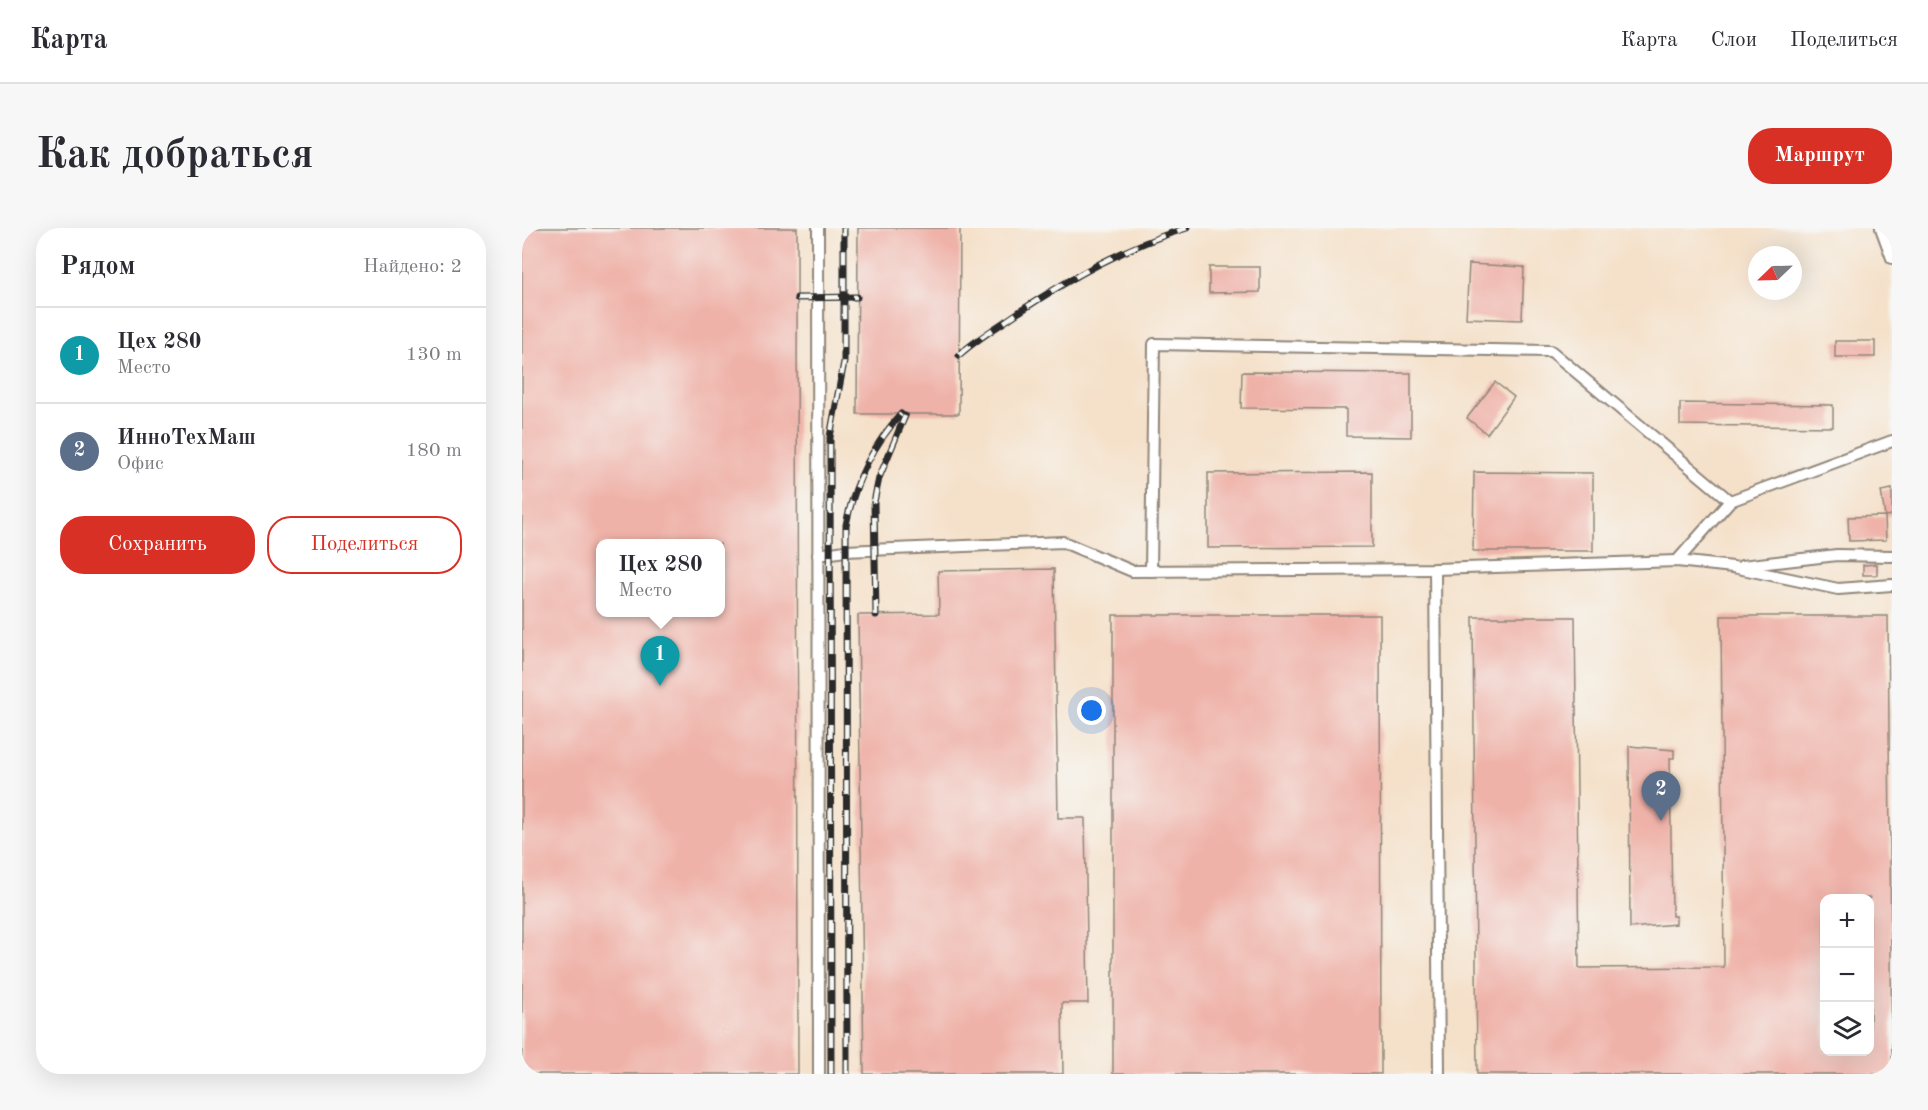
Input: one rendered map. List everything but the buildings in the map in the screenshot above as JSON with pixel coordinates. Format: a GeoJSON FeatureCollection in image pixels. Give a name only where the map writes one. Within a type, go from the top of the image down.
{"type":"FeatureCollection","features":[{"type":"Feature","properties":{"kind":"lane"},"geometry":{"type":"LineString","coordinates":[[818,228],[819,1074]]}},
{"type":"Feature","properties":{"kind":"lane"},"geometry":{"type":"LineString","coordinates":[[1881,228],[1892,258]]}},
{"type":"Feature","properties":{"kind":"lane"},"geometry":{"type":"LineString","coordinates":[[1151,571],[1154,344],[1551,351],[1730,501]]}},
{"type":"Feature","properties":{"kind":"lane"},"geometry":{"type":"LineString","coordinates":[[1677,561],[1730,501],[1892,441]]}},
{"type":"Feature","properties":{"kind":"lane"},"geometry":{"type":"LineString","coordinates":[[818,555],[845,550],[1063,542],[1132,571],[1435,569],[1677,561],[1733,567],[1838,589],[1892,585]]}},
{"type":"Feature","properties":{"kind":"lane"},"geometry":{"type":"LineString","coordinates":[[1733,567],[1838,555],[1892,556]]}},
{"type":"Feature","properties":{"kind":"lane"},"geometry":{"type":"LineString","coordinates":[[1435,569],[1439,1074]]}},
{"type":"Feature","properties":{"kind":"railway"},"geometry":{"type":"LineString","coordinates":[[831,1074],[830,437],[844,362],[844,228]]}},
{"type":"Feature","properties":{"kind":"railway"},"geometry":{"type":"LineString","coordinates":[[959,355],[1019,312],[1079,275],[1121,253],[1187,228]]}},
{"type":"Feature","properties":{"kind":"railway"},"geometry":{"type":"LineString","coordinates":[[797,298],[857,297]]}},
{"type":"Feature","properties":{"kind":"railway"},"geometry":{"type":"LineString","coordinates":[[847,1074],[846,525],[854,495],[866,466],[873,452],[901,414]]}},
{"type":"Feature","properties":{"kind":"railway"},"geometry":{"type":"LineString","coordinates":[[876,615],[874,502],[879,478],[905,416]]}},
{"type":"Feature","properties":{"kind":"place","name":"Цех 280"},"geometry":{"type":"Point","coordinates":[660,686]}},
{"type":"Feature","properties":{"kind":"place","name":"ИнноТехМаш"},"geometry":{"type":"Point","coordinates":[1661,821]}}]}
